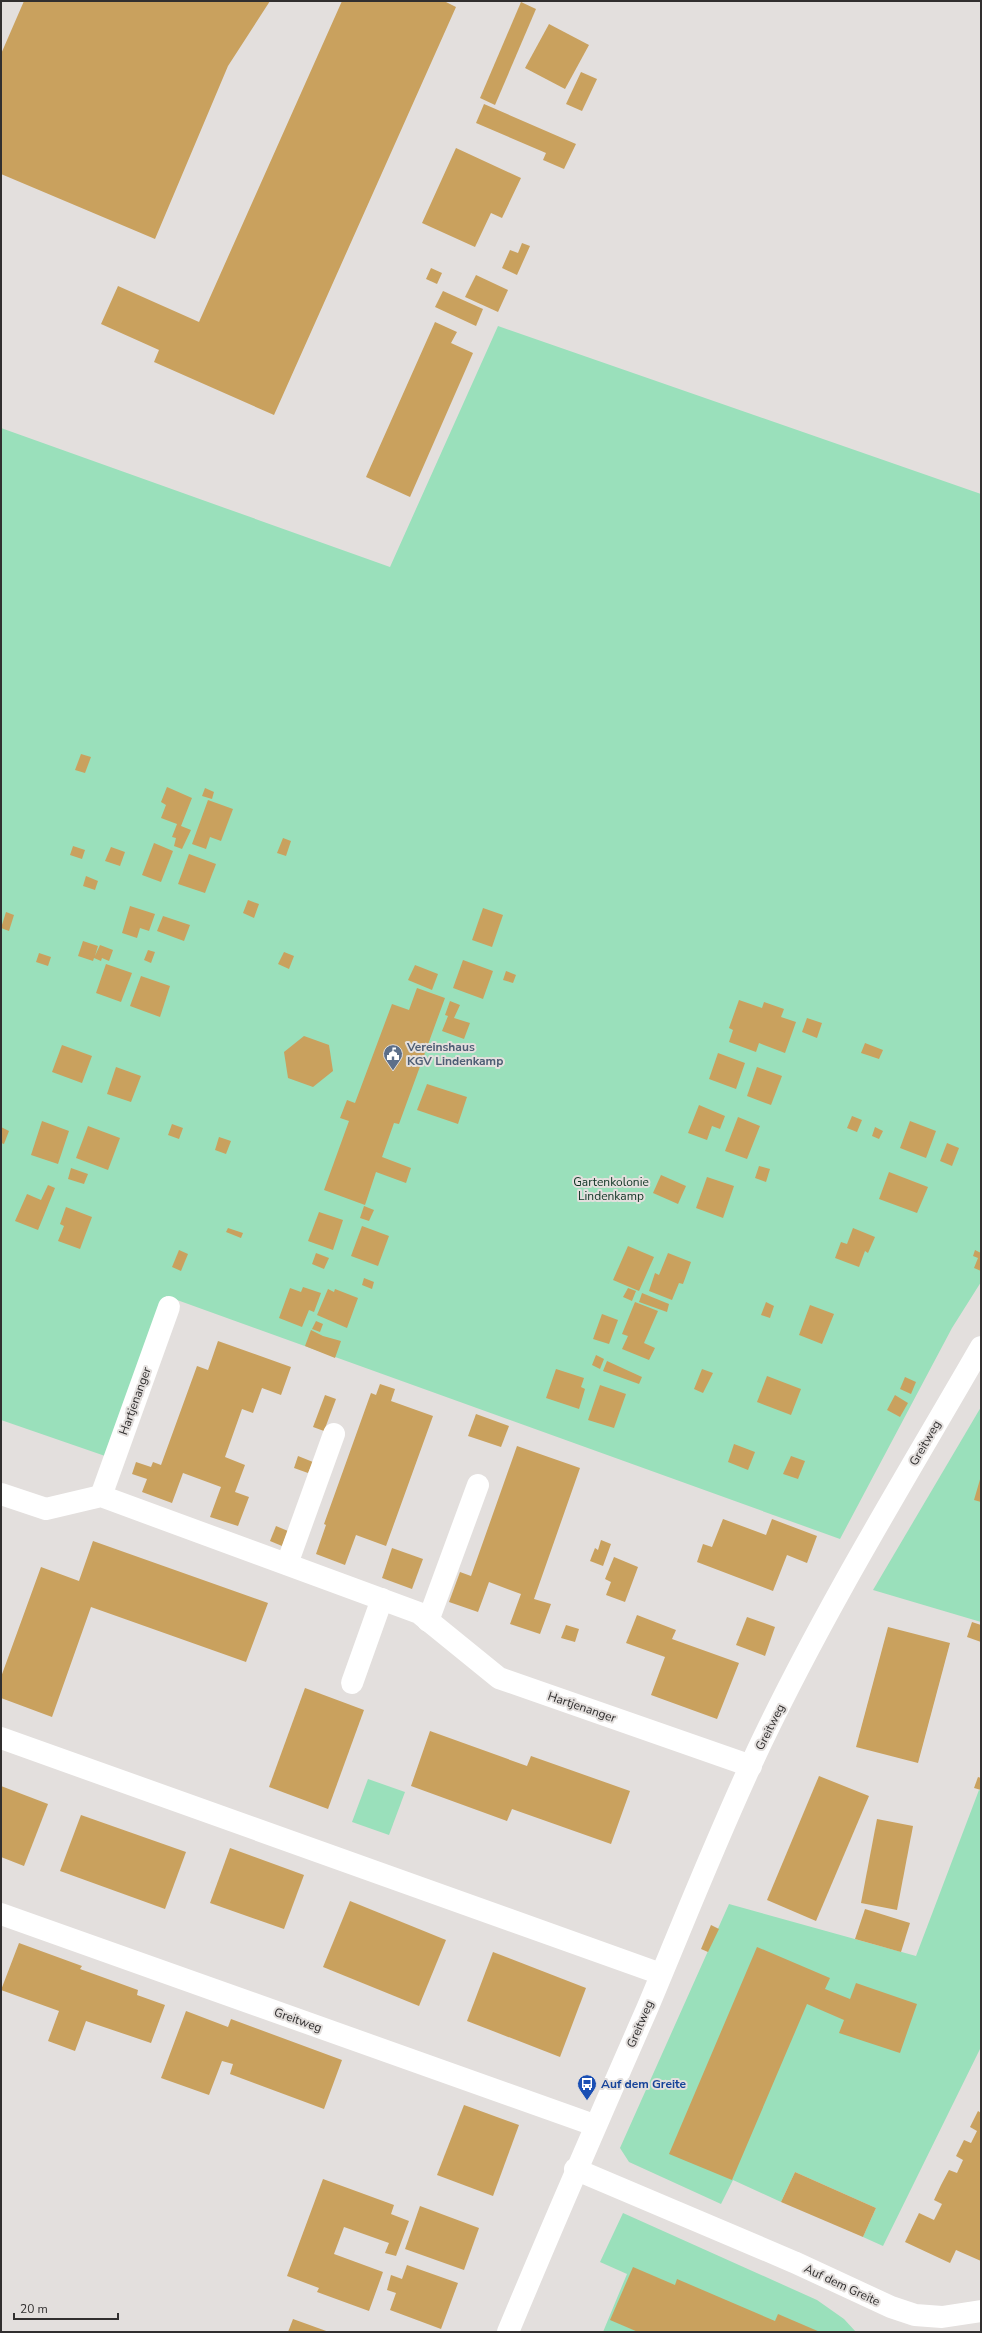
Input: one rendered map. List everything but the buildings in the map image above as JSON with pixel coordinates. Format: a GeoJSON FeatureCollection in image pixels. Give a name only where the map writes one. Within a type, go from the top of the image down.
{"type":"FeatureCollection","features":[{"type":"Feature","properties":{"kind":"street","name":"Hartjenanger"},"geometry":{"type":"LineString","coordinates":[[169,1307],[101,1496],[419,1613],[499,1678],[751,1766]]}},
{"type":"Feature","properties":{"kind":"street","name":"Greitweg"},"geometry":{"type":"LineString","coordinates":[[508,2332],[575,2169],[751,1766],[820,1628],[867,1542],[981,1347]]}},
{"type":"Feature","properties":{"kind":"street"},"geometry":{"type":"LineString","coordinates":[[287,1564],[334,1434]]}},
{"type":"Feature","properties":{"kind":"street"},"geometry":{"type":"LineString","coordinates":[[428,1621],[478,1485]]}},
{"type":"Feature","properties":{"kind":"street"},"geometry":{"type":"LineString","coordinates":[[1,1494],[46,1509],[101,1496]]}},
{"type":"Feature","properties":{"kind":"street"},"geometry":{"type":"LineString","coordinates":[[352,1683],[382,1599]]}},
{"type":"Feature","properties":{"kind":"street"},"geometry":{"type":"LineString","coordinates":[[1,1738],[661,1974]]}},
{"type":"Feature","properties":{"kind":"street","name":"Greitweg"},"geometry":{"type":"LineString","coordinates":[[1,1914],[594,2125]]}},
{"type":"Feature","properties":{"kind":"street","name":"Auf dem Greite"},"geometry":{"type":"LineString","coordinates":[[575,2169],[794,2262],[885,2305],[915,2324],[942,2317],[981,2311]]}},
{"type":"Feature","properties":{"kind":"green space","name":"Gartenkolonie Lindenkamp"},"geometry":{"type":"Polygon","coordinates":[[[498,326],[981,494],[981,1282],[952,1328],[840,1539],[166,1296],[108,1457],[1,1420],[1,428],[390,567],[498,326]]]}},
{"type":"Feature","properties":{"kind":"green space"},"geometry":{"type":"Polygon","coordinates":[[[981,1407],[981,1622],[873,1590],[981,1407]]]}},
{"type":"Feature","properties":{"kind":"green space"},"geometry":{"type":"Polygon","coordinates":[[[368,1779],[405,1792],[389,1835],[352,1822],[368,1779]]]}},
{"type":"Feature","properties":{"kind":"green space"},"geometry":{"type":"Polygon","coordinates":[[[979,1790],[981,1791],[981,2047],[883,2246],[863,2237],[876,2208],[795,2172],[781,2202],[733,2180],[721,2204],[629,2162],[620,2148],[729,1904],[916,1956],[979,1790]]]}},
{"type":"Feature","properties":{"kind":"green space"},"geometry":{"type":"Polygon","coordinates":[[[623,2213],[817,2300],[844,2319],[856,2332],[603,2332],[627,2274],[600,2262],[623,2213]]]}},
{"type":"Feature","properties":{"kind":"place","name":"Vereinshaus KGV Lindenkamp"},"geometry":{"type":"Point","coordinates":[393,1071]}},
{"type":"Feature","properties":{"kind":"place","name":"Auf dem Greite"},"geometry":{"type":"Point","coordinates":[587,2101]}}]}
